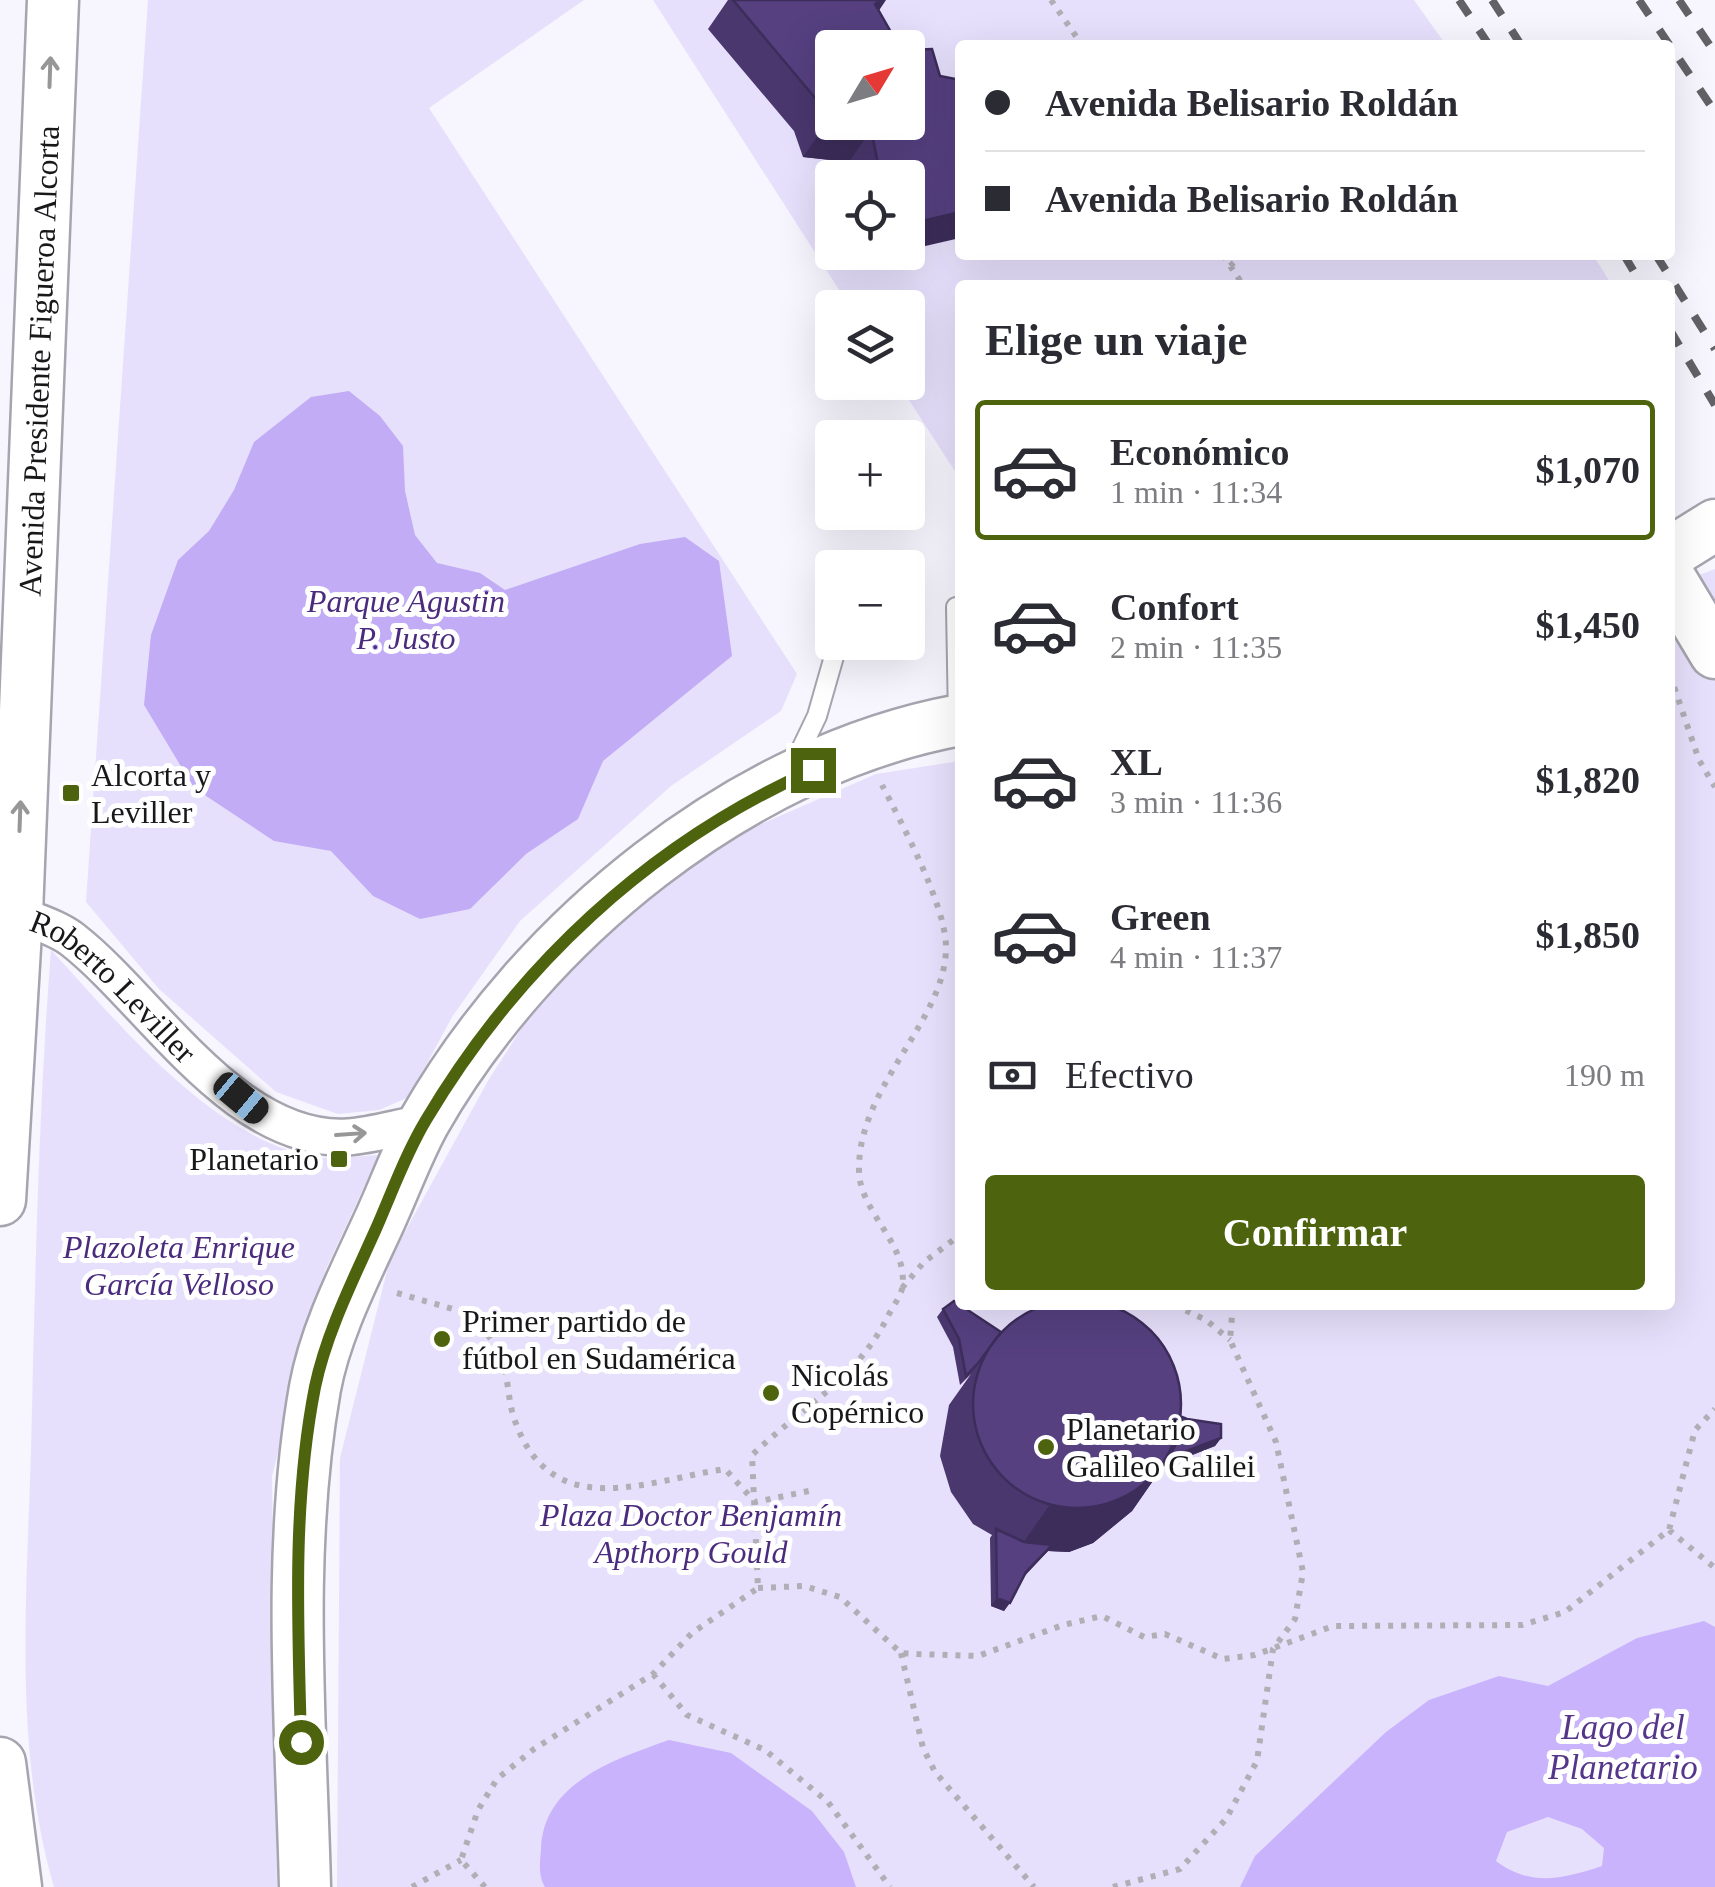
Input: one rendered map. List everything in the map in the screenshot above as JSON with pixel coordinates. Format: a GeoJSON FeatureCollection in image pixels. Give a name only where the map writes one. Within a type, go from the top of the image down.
{"type":"FeatureCollection","features":[{"type":"Feature","properties":{"kind":"street","name":"Avenida Presidente Figueroa Alcorta"},"geometry":{"type":"LineString","coordinates":[[0,1200],[17,914],[52,0]]}},
{"type":"Feature","properties":{"kind":"street"},"geometry":{"type":"LineString","coordinates":[[1675,550],[1715,524]]}},
{"type":"Feature","properties":{"kind":"street"},"geometry":{"type":"LineString","coordinates":[[1675,586],[1715,653]]}},
{"type":"Feature","properties":{"kind":"street"},"geometry":{"type":"LineString","coordinates":[[305,1887],[298,1601],[300,1492],[316,1383],[352,1281],[424,1123],[495,1016],[550,953],[664,854],[724,815],[786,782],[910,730],[955,721]]}},
{"type":"Feature","properties":{"kind":"street","name":"Roberto Leviller"},"geometry":{"type":"LineString","coordinates":[[17,914],[71,938],[172,1041],[264,1116],[309,1133],[346,1137],[424,1123]]}},
{"type":"Feature","properties":{"kind":"street"},"geometry":{"type":"LineString","coordinates":[[0,1762],[16,1887]]}},
{"type":"Feature","properties":{"kind":"lane"},"geometry":{"type":"LineString","coordinates":[[786,782],[818,716],[834,660]]}},
{"type":"Feature","properties":{"kind":"path"},"geometry":{"type":"LineString","coordinates":[[1051,0],[1079,40]]}},
{"type":"Feature","properties":{"kind":"path"},"geometry":{"type":"LineString","coordinates":[[1226,260],[1240,280]]}},
{"type":"Feature","properties":{"kind":"path"},"geometry":{"type":"LineString","coordinates":[[1230,266],[1237,260]]}},
{"type":"Feature","properties":{"kind":"path"},"geometry":{"type":"LineString","coordinates":[[1675,690],[1699,760],[1715,788]]}},
{"type":"Feature","properties":{"kind":"path"},"geometry":{"type":"LineString","coordinates":[[866,747],[907,833],[946,946],[940,978],[873,1104],[860,1149],[862,1188],[897,1252],[902,1288]]}},
{"type":"Feature","properties":{"kind":"path"},"geometry":{"type":"LineString","coordinates":[[758,1588],[752,1456],[865,1356],[902,1288],[924,1262],[955,1239]]}},
{"type":"Feature","properties":{"kind":"path"},"geometry":{"type":"LineString","coordinates":[[352,1281],[474,1316],[501,1356],[513,1416],[526,1452],[572,1487],[616,1490],[725,1469],[754,1502]]}},
{"type":"Feature","properties":{"kind":"path"},"geometry":{"type":"LineString","coordinates":[[1113,1887],[1180,1869],[1226,1820],[1256,1761],[1272,1649],[1294,1619],[1303,1572],[1276,1442],[1230,1340],[1206,1320],[1185,1310]]}},
{"type":"Feature","properties":{"kind":"path"},"geometry":{"type":"LineString","coordinates":[[1230,1340],[1233,1310]]}},
{"type":"Feature","properties":{"kind":"path"},"geometry":{"type":"LineString","coordinates":[[901,1652],[978,1656],[1063,1624],[1102,1616],[1144,1637],[1165,1634],[1223,1658],[1272,1649],[1333,1626],[1476,1628],[1565,1612],[1670,1530],[1696,1430],[1715,1409]]}},
{"type":"Feature","properties":{"kind":"path"},"geometry":{"type":"LineString","coordinates":[[754,1502],[808,1490]]}},
{"type":"Feature","properties":{"kind":"path"},"geometry":{"type":"LineString","coordinates":[[1670,1530],[1715,1568]]}},
{"type":"Feature","properties":{"kind":"path"},"geometry":{"type":"LineString","coordinates":[[412,1887],[461,1860],[478,1810],[497,1779],[534,1750],[653,1674],[692,1633],[758,1588],[804,1586],[840,1597],[901,1652],[923,1748],[935,1772],[1034,1887]]}},
{"type":"Feature","properties":{"kind":"path"},"geometry":{"type":"LineString","coordinates":[[653,1674],[686,1715],[765,1750],[828,1802],[890,1887]]}},
{"type":"Feature","properties":{"kind":"path"},"geometry":{"type":"LineString","coordinates":[[461,1860],[485,1887]]}},
{"type":"Feature","properties":{"kind":"green space","name":"Parque Agustin P. Justo"},"geometry":{"type":"Polygon","coordinates":[[[148,0],[584,0],[429,108],[797,674],[781,711],[671,786],[520,921],[452,1017],[409,1097],[379,1110],[338,1114],[276,1092],[159,989],[86,902],[148,0]]]}},
{"type":"Feature","properties":{"kind":"green space"},"geometry":{"type":"Polygon","coordinates":[[[653,0],[1414,0],[1442,40],[955,40],[955,260],[1596,260],[1609,280],[955,280],[955,471],[909,400],[925,400],[925,290],[839,290],[826,270],[925,270],[925,160],[815,160],[815,252],[653,0]]]}},
{"type":"Feature","properties":{"kind":"green space"},"geometry":{"type":"Polygon","coordinates":[[[349,391],[380,416],[403,446],[405,491],[415,535],[437,563],[480,573],[505,590],[640,544],[685,537],[719,561],[732,656],[603,761],[578,819],[526,854],[470,909],[420,919],[373,896],[331,851],[274,841],[194,788],[144,705],[151,635],[178,560],[209,531],[234,490],[254,442],[311,397],[349,391]]]}},
{"type":"Feature","properties":{"kind":"green space","name":"Plaza Doctor Benjamín Apthorp Gould"},"geometry":{"type":"Polygon","coordinates":[[[1715,569],[1715,1887],[337,1887],[340,1458],[390,1259],[489,1079],[529,1017],[576,959],[643,898],[718,843],[876,774],[955,762],[955,1310],[1675,1310],[1675,584],[1715,569]]]}},
{"type":"Feature","properties":{"kind":"green space","name":"Plazoleta Enrique García Velloso"},"geometry":{"type":"Polygon","coordinates":[[[51,950],[170,1075],[241,1128],[279,1147],[317,1157],[379,1155],[326,1269],[272,1476],[277,1887],[54,1887],[41,1834],[28,1725],[26,1615],[38,1200],[51,950]]]}},
{"type":"Feature","properties":{"kind":"water","name":"Lago del Planetario"},"geometry":{"type":"Polygon","coordinates":[[[1704,1621],[1715,1627],[1715,1887],[1240,1887],[1255,1856],[1386,1732],[1429,1700],[1499,1676],[1548,1686],[1637,1638],[1704,1621]],[[1548,1817],[1507,1832],[1496,1861],[1521,1875],[1547,1878],[1602,1866],[1604,1848],[1582,1829],[1548,1817]]]}},
{"type":"Feature","properties":{"kind":"water"},"geometry":{"type":"Polygon","coordinates":[[[669,1740],[731,1753],[812,1811],[844,1852],[856,1887],[545,1887],[540,1873],[541,1849],[554,1806],[586,1776],[669,1740]]]}},
{"type":"Feature","properties":{"kind":"building"},"geometry":{"type":"Polygon","coordinates":[[[733,0],[880,0],[875,4],[890,30],[815,30],[815,98],[733,0]]]}},
{"type":"Feature","properties":{"kind":"building"},"geometry":{"type":"Polygon","coordinates":[[[925,49],[932,49],[940,76],[955,79],[955,213],[925,220],[925,160],[877,160],[873,140],[925,140],[925,49]]]}},
{"type":"Feature","properties":{"kind":"building"},"geometry":{"type":"Polygon","coordinates":[[[954,1301],[955,1310],[968,1310],[1001,1332],[966,1376],[959,1339],[943,1309],[954,1301]]]}},
{"type":"Feature","properties":{"kind":"building","name":"Planetario Galileo Galilei"},"geometry":{"type":"Polygon","coordinates":[[[1033,1310],[1121,1310],[1135,1317],[1164,1346],[1179,1384],[1179,1424],[1164,1462],[1135,1491],[1097,1506],[1057,1506],[1019,1491],[990,1462],[975,1424],[975,1384],[990,1346],[1003,1330],[1033,1310]]]}},
{"type":"Feature","properties":{"kind":"building"},"geometry":{"type":"Polygon","coordinates":[[[1182,1417],[1221,1424],[1221,1438],[1168,1458],[1182,1417]]]}},
{"type":"Feature","properties":{"kind":"building"},"geometry":{"type":"Polygon","coordinates":[[[996,1529],[1024,1542],[1052,1545],[1026,1572],[1010,1603],[997,1598],[996,1529]]]}},
{"type":"Feature","properties":{"kind":"railway"},"geometry":{"type":"LineString","coordinates":[[1459,0],[1486,40]]}},
{"type":"Feature","properties":{"kind":"railway"},"geometry":{"type":"LineString","coordinates":[[1492,0],[1518,40]]}},
{"type":"Feature","properties":{"kind":"railway"},"geometry":{"type":"LineString","coordinates":[[1639,0],[1666,40]]}},
{"type":"Feature","properties":{"kind":"railway"},"geometry":{"type":"LineString","coordinates":[[1679,0],[1715,53]]}},
{"type":"Feature","properties":{"kind":"railway"},"geometry":{"type":"LineString","coordinates":[[1675,53],[1715,112]]}},
{"type":"Feature","properties":{"kind":"railway"},"geometry":{"type":"LineString","coordinates":[[1627,260],[1639,280]]}},
{"type":"Feature","properties":{"kind":"railway"},"geometry":{"type":"LineString","coordinates":[[1659,260],[1672,280]]}},
{"type":"Feature","properties":{"kind":"railway"},"geometry":{"type":"LineString","coordinates":[[1675,285],[1715,349]]}},
{"type":"Feature","properties":{"kind":"railway"},"geometry":{"type":"LineString","coordinates":[[1675,338],[1715,405]]}},
{"type":"Feature","properties":{"kind":"place","name":"Alcorta y Leviller"},"geometry":{"type":"Point","coordinates":[71,793]}},
{"type":"Feature","properties":{"kind":"place","name":"Planetario"},"geometry":{"type":"Point","coordinates":[339,1159]}},
{"type":"Feature","properties":{"kind":"place","name":"Primer partido de fútbol en Sudamérica"},"geometry":{"type":"Point","coordinates":[442,1339]}},
{"type":"Feature","properties":{"kind":"place","name":"Nicolás Copérnico"},"geometry":{"type":"Point","coordinates":[771,1393]}},
{"type":"Feature","properties":{"kind":"place","name":"Planetario Galileo Galilei"},"geometry":{"type":"Point","coordinates":[1046,1447]}},
{"type":"Feature","properties":{"kind":"route"},"geometry":{"type":"LineString","coordinates":[[301,1742],[300,1492],[316,1383],[352,1281],[424,1123],[495,1016],[550,953],[664,854],[724,815],[813,770]]}}]}
